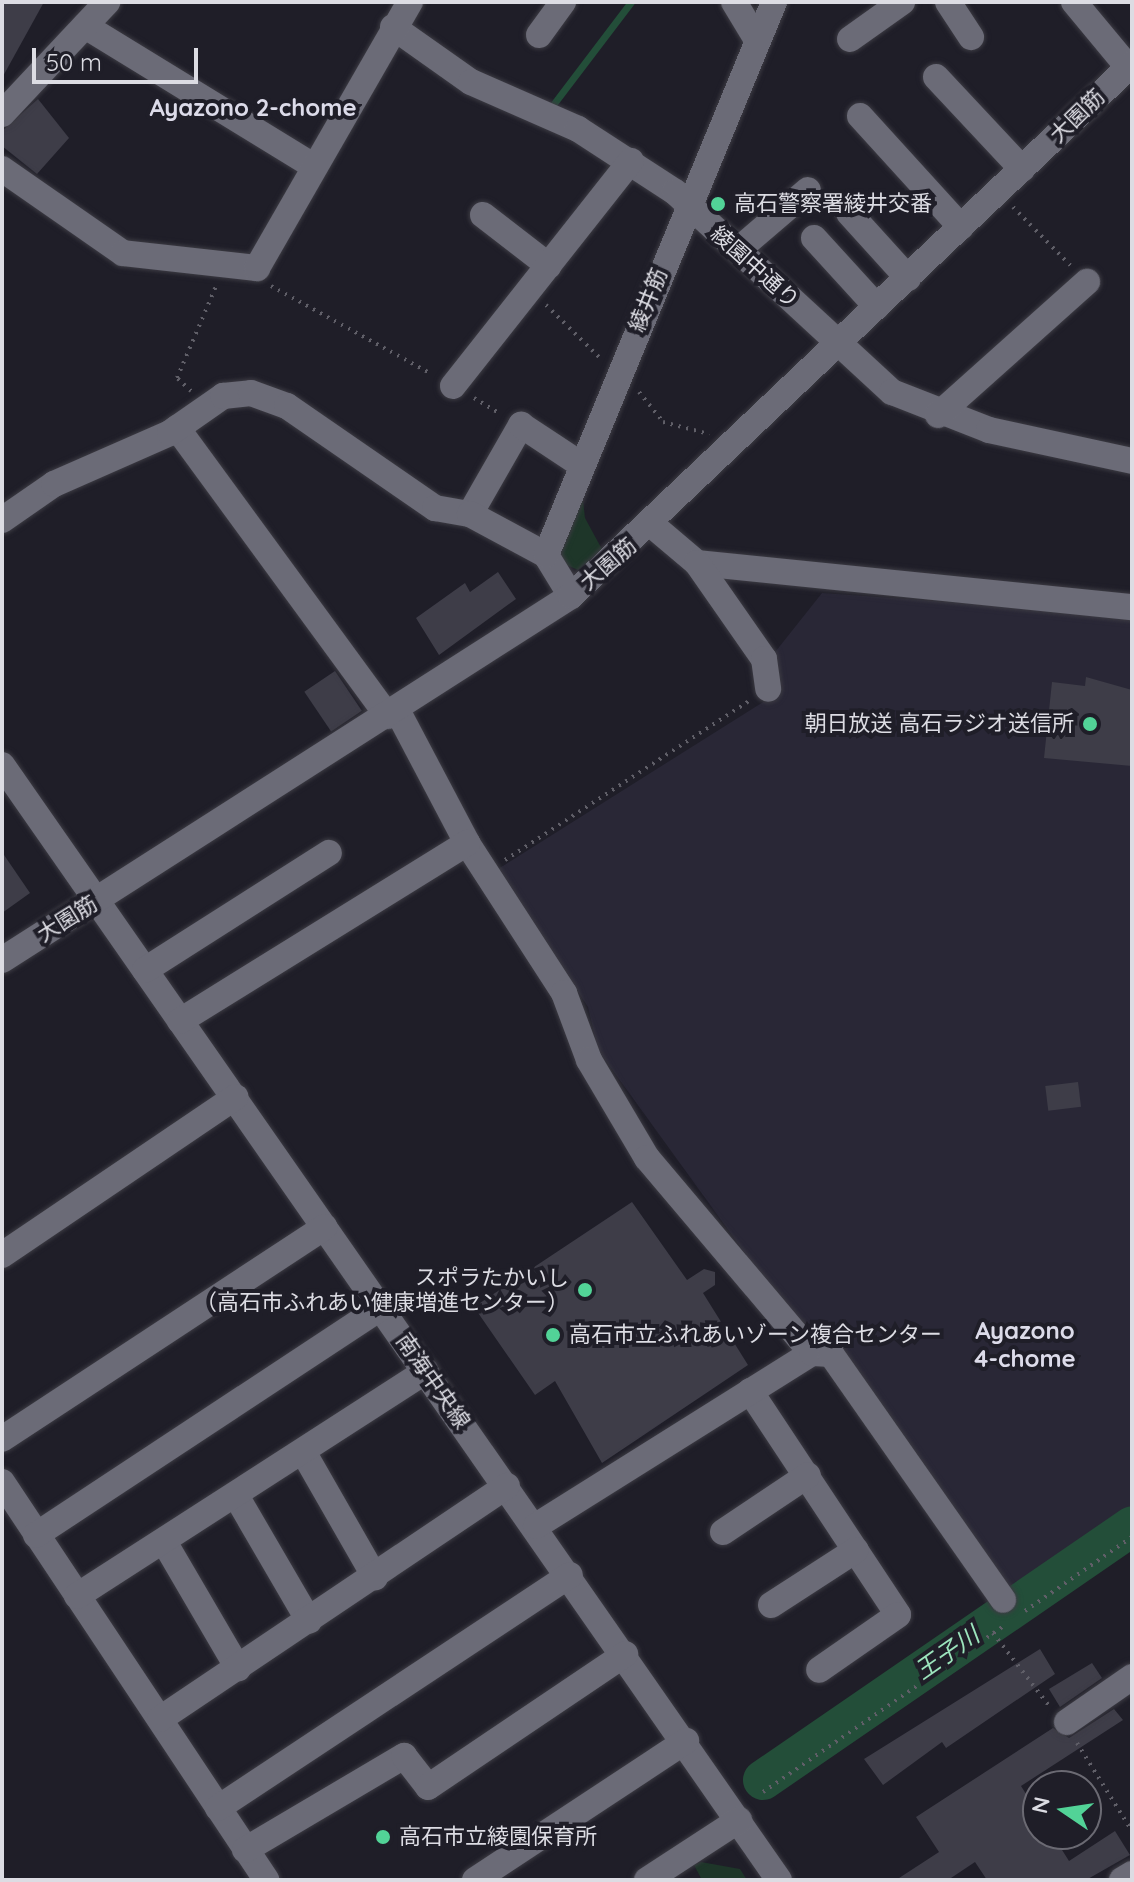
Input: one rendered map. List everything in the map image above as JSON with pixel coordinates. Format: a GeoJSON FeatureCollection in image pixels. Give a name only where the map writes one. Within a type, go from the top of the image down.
{"type":"FeatureCollection","features":[{"type":"Feature","properties":{"kind":"street"},"geometry":{"type":"LineString","coordinates":[[2,114],[107,2]]}},
{"type":"Feature","properties":{"kind":"street"},"geometry":{"type":"LineString","coordinates":[[539,35],[563,2]]}},
{"type":"Feature","properties":{"kind":"street"},"geometry":{"type":"LineString","coordinates":[[734,2],[757,40]]}},
{"type":"Feature","properties":{"kind":"street","name":"綾井筋"},"geometry":{"type":"LineString","coordinates":[[546,555],[618,371],[774,2]]}},
{"type":"Feature","properties":{"kind":"street"},"geometry":{"type":"LineString","coordinates":[[850,39],[902,2]]}},
{"type":"Feature","properties":{"kind":"street"},"geometry":{"type":"LineString","coordinates":[[948,2],[971,37]]}},
{"type":"Feature","properties":{"kind":"street"},"geometry":{"type":"LineString","coordinates":[[1074,2],[1130,65]]}},
{"type":"Feature","properties":{"kind":"street"},"geometry":{"type":"LineString","coordinates":[[2,169],[123,253],[228,262],[257,268],[400,10]]}},
{"type":"Feature","properties":{"kind":"street","name":"綾園中通り"},"geometry":{"type":"LineString","coordinates":[[400,10],[471,82],[631,161],[687,204],[837,345],[892,392],[938,415],[1132,461]]}},
{"type":"Feature","properties":{"kind":"street"},"geometry":{"type":"LineString","coordinates":[[85,26],[312,165]]}},
{"type":"Feature","properties":{"kind":"street","name":"大園筋"},"geometry":{"type":"LineString","coordinates":[[2,960],[393,713],[571,596],[652,525],[1130,65]]}},
{"type":"Feature","properties":{"kind":"street"},"geometry":{"type":"LineString","coordinates":[[936,77],[1022,169]]}},
{"type":"Feature","properties":{"kind":"street"},"geometry":{"type":"LineString","coordinates":[[860,116],[961,227]]}},
{"type":"Feature","properties":{"kind":"street"},"geometry":{"type":"LineString","coordinates":[[453,386],[519,289],[549,266],[631,161]]}},
{"type":"Feature","properties":{"kind":"street"},"geometry":{"type":"LineString","coordinates":[[738,250],[808,190]]}},
{"type":"Feature","properties":{"kind":"street"},"geometry":{"type":"LineString","coordinates":[[849,213],[908,278]]}},
{"type":"Feature","properties":{"kind":"street"},"geometry":{"type":"LineString","coordinates":[[483,215],[549,266]]}},
{"type":"Feature","properties":{"kind":"street"},"geometry":{"type":"LineString","coordinates":[[814,238],[877,307]]}},
{"type":"Feature","properties":{"kind":"street"},"geometry":{"type":"LineString","coordinates":[[938,415],[1087,282]]}},
{"type":"Feature","properties":{"kind":"street"},"geometry":{"type":"LineString","coordinates":[[2,520],[54,484],[177,428],[207,407],[251,393],[287,406],[435,508],[470,514],[546,555],[571,596]]}},
{"type":"Feature","properties":{"kind":"street"},"geometry":{"type":"LineString","coordinates":[[470,514],[521,425],[580,464]]}},
{"type":"Feature","properties":{"kind":"street"},"geometry":{"type":"LineString","coordinates":[[177,428],[393,713],[467,843],[564,993],[589,1060],[647,1158],[812,1353]]}},
{"type":"Feature","properties":{"kind":"street"},"geometry":{"type":"LineString","coordinates":[[652,525],[697,563],[764,659],[768,689]]}},
{"type":"Feature","properties":{"kind":"street"},"geometry":{"type":"LineString","coordinates":[[697,563],[1132,607]]}},
{"type":"Feature","properties":{"kind":"street","name":"南海中央線"},"geometry":{"type":"LineString","coordinates":[[2,765],[686,1741],[779,1880]]}},
{"type":"Feature","properties":{"kind":"street"},"geometry":{"type":"LineString","coordinates":[[180,1021],[467,843]]}},
{"type":"Feature","properties":{"kind":"street"},"geometry":{"type":"LineString","coordinates":[[145,970],[329,853]]}},
{"type":"Feature","properties":{"kind":"street"},"geometry":{"type":"LineString","coordinates":[[2,1255],[235,1097]]}},
{"type":"Feature","properties":{"kind":"street"},"geometry":{"type":"LineString","coordinates":[[2,1439],[325,1227]]}},
{"type":"Feature","properties":{"kind":"street"},"geometry":{"type":"LineString","coordinates":[[36,1535],[382,1307]]}},
{"type":"Feature","properties":{"kind":"street"},"geometry":{"type":"LineString","coordinates":[[536,1526],[812,1353],[831,1354],[1003,1600]]}},
{"type":"Feature","properties":{"kind":"street"},"geometry":{"type":"LineString","coordinates":[[77,1596],[238,1499],[426,1371]]}},
{"type":"Feature","properties":{"kind":"street"},"geometry":{"type":"LineString","coordinates":[[750,1391],[898,1615],[819,1670]]}},
{"type":"Feature","properties":{"kind":"street"},"geometry":{"type":"LineString","coordinates":[[305,1455],[375,1577]]}},
{"type":"Feature","properties":{"kind":"street"},"geometry":{"type":"LineString","coordinates":[[723,1532],[808,1475]]}},
{"type":"Feature","properties":{"kind":"street"},"geometry":{"type":"LineString","coordinates":[[2,1482],[266,1880]]}},
{"type":"Feature","properties":{"kind":"street"},"geometry":{"type":"LineString","coordinates":[[160,1719],[507,1486]]}},
{"type":"Feature","properties":{"kind":"street"},"geometry":{"type":"LineString","coordinates":[[238,1499],[309,1621]]}},
{"type":"Feature","properties":{"kind":"street"},"geometry":{"type":"LineString","coordinates":[[166,1545],[238,1668]]}},
{"type":"Feature","properties":{"kind":"street"},"geometry":{"type":"LineString","coordinates":[[771,1605],[856,1550]]}},
{"type":"Feature","properties":{"kind":"street"},"geometry":{"type":"LineString","coordinates":[[218,1808],[570,1575]]}},
{"type":"Feature","properties":{"kind":"street"},"geometry":{"type":"LineString","coordinates":[[245,1850],[404,1756],[428,1787],[625,1654]]}},
{"type":"Feature","properties":{"kind":"street"},"geometry":{"type":"LineString","coordinates":[[1067,1722],[1129,1685]]}},
{"type":"Feature","properties":{"kind":"street"},"geometry":{"type":"LineString","coordinates":[[475,1880],[686,1741]]}},
{"type":"Feature","properties":{"kind":"street"},"geometry":{"type":"LineString","coordinates":[[647,1880],[739,1820]]}},
{"type":"Feature","properties":{"kind":"street"},"geometry":{"type":"LineString","coordinates":[[1122,1880],[1132,1874]]}},
{"type":"Feature","properties":{"kind":"path"},"geometry":{"type":"LineString","coordinates":[[1011,205],[1087,282]]}},
{"type":"Feature","properties":{"kind":"path"},"geometry":{"type":"LineString","coordinates":[[207,407],[177,378],[228,262]]}},
{"type":"Feature","properties":{"kind":"path"},"geometry":{"type":"LineString","coordinates":[[257,268],[253,275],[301,305],[521,425]]}},
{"type":"Feature","properties":{"kind":"path"},"geometry":{"type":"LineString","coordinates":[[519,289],[618,371],[663,422],[716,437],[729,450]]}},
{"type":"Feature","properties":{"kind":"path"},"geometry":{"type":"LineString","coordinates":[[486,872],[768,689]]}},
{"type":"Feature","properties":{"kind":"path"},"geometry":{"type":"LineString","coordinates":[[763,1792],[1132,1537]]}},
{"type":"Feature","properties":{"kind":"shaded area"},"geometry":{"type":"Polygon","coordinates":[[[822,593],[1132,615],[1132,1515],[1012,1595],[837,1342],[805,1336],[598,1050],[588,1007],[498,869],[771,697],[768,661],[822,593]]]}},
{"type":"Feature","properties":{"kind":"green space"},"geometry":{"type":"Polygon","coordinates":[[[581,482],[585,518],[604,553],[578,570],[560,562],[560,551],[581,482]]]}},
{"type":"Feature","properties":{"kind":"green space"},"geometry":{"type":"Polygon","coordinates":[[[701,1862],[740,1869],[747,1880],[702,1880],[694,1865],[701,1862]]]}},
{"type":"Feature","properties":{"kind":"building"},"geometry":{"type":"Polygon","coordinates":[[[2,2],[44,2],[2,78],[2,2]]]}},
{"type":"Feature","properties":{"kind":"building"},"geometry":{"type":"Polygon","coordinates":[[[38,99],[69,138],[37,174],[2,146],[2,131],[38,99]]]}},
{"type":"Feature","properties":{"kind":"building"},"geometry":{"type":"Polygon","coordinates":[[[498,572],[516,599],[439,655],[416,618],[465,583],[470,592],[498,572]]]}},
{"type":"Feature","properties":{"kind":"building"},"geometry":{"type":"Polygon","coordinates":[[[335,671],[362,711],[331,731],[304,692],[335,671]]]}},
{"type":"Feature","properties":{"kind":"building","name":"朝日放送 高石ラジオ送信所"},"geometry":{"type":"Polygon","coordinates":[[[1086,677],[1132,690],[1132,766],[1044,758],[1052,682],[1085,686],[1086,677]]]}},
{"type":"Feature","properties":{"kind":"building"},"geometry":{"type":"Polygon","coordinates":[[[2,852],[30,893],[2,913],[2,852]]]}},
{"type":"Feature","properties":{"kind":"building"},"geometry":{"type":"Polygon","coordinates":[[[1078,1082],[1081,1107],[1048,1111],[1045,1086],[1078,1082]]]}},
{"type":"Feature","properties":{"kind":"building","name":"高石市立ふれあいゾーン複合センター"},"geometry":{"type":"Polygon","coordinates":[[[632,1202],[687,1280],[704,1269],[715,1272],[715,1285],[703,1293],[748,1365],[602,1463],[555,1381],[535,1395],[474,1307],[632,1202]]]}},
{"type":"Feature","properties":{"kind":"building"},"geometry":{"type":"Polygon","coordinates":[[[1040,1649],[1055,1674],[946,1748],[942,1742],[883,1785],[864,1759],[1040,1649]]]}},
{"type":"Feature","properties":{"kind":"building"},"geometry":{"type":"Polygon","coordinates":[[[1092,1663],[1102,1678],[1060,1707],[1049,1689],[1092,1663]]]}},
{"type":"Feature","properties":{"kind":"building"},"geometry":{"type":"Polygon","coordinates":[[[1114,1709],[1123,1720],[1046,1770],[1022,1770],[1022,1850],[1062,1850],[1069,1861],[1086,1850],[1102,1850],[1102,1839],[1115,1831],[1130,1855],[1086,1880],[987,1880],[975,1862],[948,1880],[896,1880],[939,1852],[916,1817],[1053,1728],[1069,1738],[1114,1709]]]}},
{"type":"Feature","properties":{"kind":"waterway"},"geometry":{"type":"LineString","coordinates":[[549,110],[631,2]]}},
{"type":"Feature","properties":{"kind":"waterway","name":"王子川"},"geometry":{"type":"LineString","coordinates":[[763,1780],[1132,1526]]}},
{"type":"Feature","properties":{"kind":"place","name":"高石警察署綾井交番"},"geometry":{"type":"Point","coordinates":[718,204]}},
{"type":"Feature","properties":{"kind":"place","name":"朝日放送 高石ラジオ送信所"},"geometry":{"type":"Point","coordinates":[1090,724]}},
{"type":"Feature","properties":{"kind":"place","name":"スポラたかいし （高石市ふれあい健康増進センター）"},"geometry":{"type":"Point","coordinates":[585,1290]}},
{"type":"Feature","properties":{"kind":"place","name":"高石市立ふれあいゾーン複合センター"},"geometry":{"type":"Point","coordinates":[553,1335]}},
{"type":"Feature","properties":{"kind":"place","name":"高石市立綾園保育所"},"geometry":{"type":"Point","coordinates":[383,1837]}},
{"type":"Feature","properties":{"kind":"district","name":"Ayazono 2-chome"},"geometry":{"type":"Point","coordinates":[253,108]}},
{"type":"Feature","properties":{"kind":"district","name":"Ayazono 4-chome"},"geometry":{"type":"Point","coordinates":[1025,1345]}}]}
